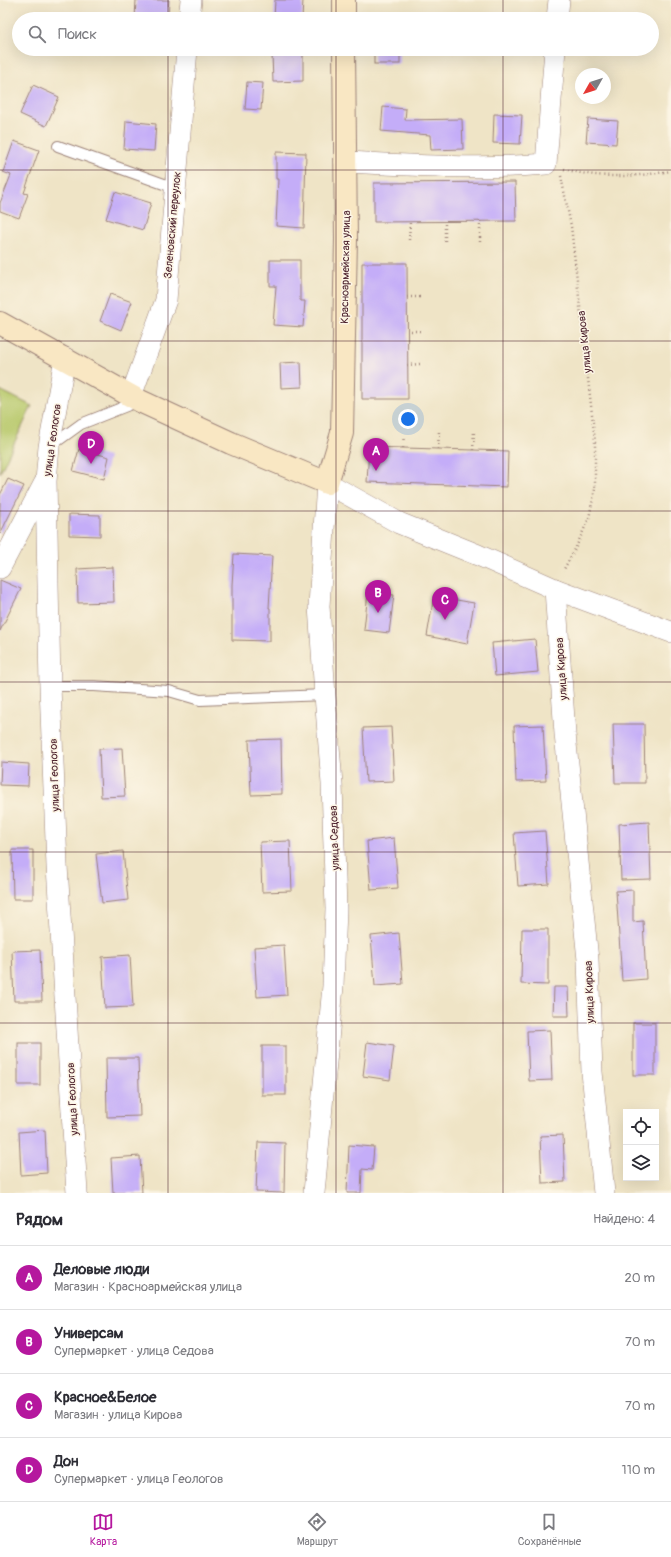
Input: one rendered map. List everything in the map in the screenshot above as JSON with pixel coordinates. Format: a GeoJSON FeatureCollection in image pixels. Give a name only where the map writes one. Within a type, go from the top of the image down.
{"type":"FeatureCollection","features":[{"type":"Feature","properties":{"kind":"street"},"geometry":{"type":"LineString","coordinates":[[190,12],[191,0]]}},
{"type":"Feature","properties":{"kind":"street"},"geometry":{"type":"LineString","coordinates":[[344,0],[344,12]]}},
{"type":"Feature","properties":{"kind":"street"},"geometry":{"type":"LineString","coordinates":[[558,12],[559,0]]}},
{"type":"Feature","properties":{"kind":"street","name":"Зеленовский переулок"},"geometry":{"type":"LineString","coordinates":[[135,398],[166,300],[186,56]]}},
{"type":"Feature","properties":{"kind":"street","name":"Красноармейская улица"},"geometry":{"type":"LineString","coordinates":[[327,483],[342,433],[346,238],[344,56]]}},
{"type":"Feature","properties":{"kind":"street"},"geometry":{"type":"LineString","coordinates":[[345,162],[439,167],[553,166],[555,56]]}},
{"type":"Feature","properties":{"kind":"street"},"geometry":{"type":"LineString","coordinates":[[0,323],[135,398],[230,443],[327,483],[399,523],[478,555],[555,589],[671,632]]}},
{"type":"Feature","properties":{"kind":"street","name":"улица Геологов"},"geometry":{"type":"LineString","coordinates":[[65,358],[49,447],[46,481],[50,686],[57,866],[77,1193]]}},
{"type":"Feature","properties":{"kind":"street"},"geometry":{"type":"LineString","coordinates":[[0,568],[46,481]]}},
{"type":"Feature","properties":{"kind":"street","name":"улица Седова"},"geometry":{"type":"LineString","coordinates":[[314,1193],[334,986],[336,909],[332,784],[324,695],[319,606],[327,483]]}},
{"type":"Feature","properties":{"kind":"street","name":"улица Кирова"},"geometry":{"type":"LineString","coordinates":[[555,589],[565,734],[588,960],[592,1072],[604,1193]]}},
{"type":"Feature","properties":{"kind":"lane"},"geometry":{"type":"LineString","coordinates":[[58,146],[175,188]]}},
{"type":"Feature","properties":{"kind":"lane"},"geometry":{"type":"LineString","coordinates":[[49,447],[81,424],[135,398]]}},
{"type":"Feature","properties":{"kind":"lane"},"geometry":{"type":"LineString","coordinates":[[50,686],[94,686],[169,691],[200,700],[324,695]]}},
{"type":"Feature","properties":{"kind":"path"},"geometry":{"type":"LineString","coordinates":[[553,166],[581,174],[618,177],[671,171]]}},
{"type":"Feature","properties":{"kind":"path","name":"улица Кирова"},"geometry":{"type":"LineString","coordinates":[[553,166],[571,226],[595,441],[595,482],[589,518],[555,589]]}},
{"type":"Feature","properties":{"kind":"path"},"geometry":{"type":"LineString","coordinates":[[445,221],[445,241]]}},
{"type":"Feature","properties":{"kind":"path"},"geometry":{"type":"LineString","coordinates":[[480,221],[480,242]]}},
{"type":"Feature","properties":{"kind":"path"},"geometry":{"type":"LineString","coordinates":[[409,240],[410,222]]}},
{"type":"Feature","properties":{"kind":"path"},"geometry":{"type":"LineString","coordinates":[[407,297],[420,297]]}},
{"type":"Feature","properties":{"kind":"path"},"geometry":{"type":"LineString","coordinates":[[407,331],[420,331]]}},
{"type":"Feature","properties":{"kind":"path"},"geometry":{"type":"LineString","coordinates":[[407,365],[420,364]]}},
{"type":"Feature","properties":{"kind":"path"},"geometry":{"type":"LineString","coordinates":[[438,449],[439,431]]}},
{"type":"Feature","properties":{"kind":"path"},"geometry":{"type":"LineString","coordinates":[[473,450],[474,431]]}},
{"type":"Feature","properties":{"kind":"path"},"geometry":{"type":"LineString","coordinates":[[403,448],[404,432]]}},
{"type":"Feature","properties":{"kind":"green space"},"geometry":{"type":"Polygon","coordinates":[[[0,390],[32,406],[0,473],[0,390]]]}},
{"type":"Feature","properties":{"kind":"building"},"geometry":{"type":"Polygon","coordinates":[[[136,0],[169,0],[168,12],[135,12],[136,0]]]}},
{"type":"Feature","properties":{"kind":"building"},"geometry":{"type":"Polygon","coordinates":[[[275,0],[303,0],[302,12],[274,12],[275,0]]]}},
{"type":"Feature","properties":{"kind":"building"},"geometry":{"type":"Polygon","coordinates":[[[272,56],[303,56],[303,81],[273,82],[272,56]]]}},
{"type":"Feature","properties":{"kind":"building"},"geometry":{"type":"Polygon","coordinates":[[[374,56],[400,56],[400,64],[374,64],[374,56]]]}},
{"type":"Feature","properties":{"kind":"building"},"geometry":{"type":"Polygon","coordinates":[[[247,82],[263,83],[261,110],[245,109],[247,82]]]}},
{"type":"Feature","properties":{"kind":"building"},"geometry":{"type":"Polygon","coordinates":[[[33,85],[59,97],[46,126],[20,114],[33,85]]]}},
{"type":"Feature","properties":{"kind":"building"},"geometry":{"type":"Polygon","coordinates":[[[383,107],[406,109],[405,120],[462,119],[463,149],[431,150],[430,135],[381,131],[383,107]]]}},
{"type":"Feature","properties":{"kind":"building"},"geometry":{"type":"Polygon","coordinates":[[[494,114],[522,115],[520,144],[493,143],[494,114]]]}},
{"type":"Feature","properties":{"kind":"building"},"geometry":{"type":"Polygon","coordinates":[[[588,119],[618,121],[616,144],[586,142],[588,119]]]}},
{"type":"Feature","properties":{"kind":"building"},"geometry":{"type":"Polygon","coordinates":[[[126,121],[156,124],[154,151],[124,149],[126,121]]]}},
{"type":"Feature","properties":{"kind":"building"},"geometry":{"type":"Polygon","coordinates":[[[14,141],[39,150],[24,193],[28,194],[19,218],[0,211],[0,203],[11,175],[3,172],[14,141]]]}},
{"type":"Feature","properties":{"kind":"building"},"geometry":{"type":"Polygon","coordinates":[[[276,152],[306,153],[304,228],[276,226],[278,179],[276,179],[276,152]]]}},
{"type":"Feature","properties":{"kind":"building"},"geometry":{"type":"Polygon","coordinates":[[[515,182],[516,221],[374,222],[374,183],[515,182]]]}},
{"type":"Feature","properties":{"kind":"building"},"geometry":{"type":"Polygon","coordinates":[[[115,192],[151,203],[143,230],[106,219],[115,192]]]}},
{"type":"Feature","properties":{"kind":"building"},"geometry":{"type":"Polygon","coordinates":[[[270,260],[300,260],[300,301],[305,301],[303,327],[273,325],[276,286],[270,286],[270,260]]]}},
{"type":"Feature","properties":{"kind":"building"},"geometry":{"type":"Polygon","coordinates":[[[362,263],[407,263],[408,399],[362,399],[362,263]]]}},
{"type":"Feature","properties":{"kind":"building"},"geometry":{"type":"Polygon","coordinates":[[[110,294],[132,302],[121,330],[100,321],[110,294]]]}},
{"type":"Feature","properties":{"kind":"building"},"geometry":{"type":"Polygon","coordinates":[[[301,362],[302,387],[281,388],[280,363],[301,362]]]}},
{"type":"Feature","properties":{"kind":"building"},"geometry":{"type":"Polygon","coordinates":[[[369,447],[508,451],[507,487],[367,482],[369,447]]]}},
{"type":"Feature","properties":{"kind":"building"},"geometry":{"type":"Polygon","coordinates":[[[79,449],[109,457],[104,479],[73,471],[79,449]]]}},
{"type":"Feature","properties":{"kind":"building"},"geometry":{"type":"Polygon","coordinates":[[[8,479],[24,486],[0,534],[0,495],[8,479]]]}},
{"type":"Feature","properties":{"kind":"building"},"geometry":{"type":"Polygon","coordinates":[[[69,514],[100,515],[100,536],[69,535],[69,514]]]}},
{"type":"Feature","properties":{"kind":"building"},"geometry":{"type":"Polygon","coordinates":[[[234,554],[272,556],[269,608],[270,641],[232,640],[232,585],[234,554]]]}},
{"type":"Feature","properties":{"kind":"building"},"geometry":{"type":"Polygon","coordinates":[[[113,567],[114,602],[78,603],[77,569],[113,567]]]}},
{"type":"Feature","properties":{"kind":"building"},"geometry":{"type":"Polygon","coordinates":[[[0,580],[21,589],[0,631],[0,580]]]}},
{"type":"Feature","properties":{"kind":"building"},"geometry":{"type":"Polygon","coordinates":[[[368,592],[394,595],[389,633],[364,630],[368,592]]]}},
{"type":"Feature","properties":{"kind":"building"},"geometry":{"type":"Polygon","coordinates":[[[434,596],[474,603],[467,644],[427,636],[434,596]]]}},
{"type":"Feature","properties":{"kind":"building"},"geometry":{"type":"Polygon","coordinates":[[[535,639],[538,672],[495,676],[492,643],[535,639]]]}},
{"type":"Feature","properties":{"kind":"building"},"geometry":{"type":"Polygon","coordinates":[[[613,724],[644,724],[645,783],[615,783],[613,724]]]}},
{"type":"Feature","properties":{"kind":"building"},"geometry":{"type":"Polygon","coordinates":[[[543,725],[546,781],[516,782],[514,726],[543,725]]]}},
{"type":"Feature","properties":{"kind":"building"},"geometry":{"type":"Polygon","coordinates":[[[391,727],[394,781],[366,782],[363,728],[391,727]]]}},
{"type":"Feature","properties":{"kind":"building"},"geometry":{"type":"Polygon","coordinates":[[[281,739],[282,794],[251,795],[249,740],[281,739]]]}},
{"type":"Feature","properties":{"kind":"building"},"geometry":{"type":"Polygon","coordinates":[[[122,748],[125,796],[101,797],[99,749],[122,748]]]}},
{"type":"Feature","properties":{"kind":"building"},"geometry":{"type":"Polygon","coordinates":[[[1,762],[29,764],[28,786],[0,785],[1,762]]]}},
{"type":"Feature","properties":{"kind":"building"},"geometry":{"type":"Polygon","coordinates":[[[649,822],[651,879],[621,880],[619,824],[649,822]]]}},
{"type":"Feature","properties":{"kind":"building"},"geometry":{"type":"Polygon","coordinates":[[[545,831],[549,884],[518,886],[514,833],[545,831]]]}},
{"type":"Feature","properties":{"kind":"building"},"geometry":{"type":"Polygon","coordinates":[[[394,838],[398,888],[371,890],[367,841],[394,838]]]}},
{"type":"Feature","properties":{"kind":"building"},"geometry":{"type":"Polygon","coordinates":[[[290,841],[292,891],[262,892],[260,842],[290,841]]]}},
{"type":"Feature","properties":{"kind":"building"},"geometry":{"type":"Polygon","coordinates":[[[12,850],[33,850],[33,899],[13,899],[12,850]]]}},
{"type":"Feature","properties":{"kind":"building"},"geometry":{"type":"Polygon","coordinates":[[[123,851],[128,900],[102,903],[96,854],[123,851]]]}},
{"type":"Feature","properties":{"kind":"building"},"geometry":{"type":"Polygon","coordinates":[[[633,890],[633,922],[643,921],[646,979],[622,981],[616,891],[633,890]]]}},
{"type":"Feature","properties":{"kind":"building"},"geometry":{"type":"Polygon","coordinates":[[[522,929],[548,929],[548,985],[521,984],[522,929]]]}},
{"type":"Feature","properties":{"kind":"building"},"geometry":{"type":"Polygon","coordinates":[[[399,933],[403,984],[375,986],[371,936],[399,933]]]}},
{"type":"Feature","properties":{"kind":"building"},"geometry":{"type":"Polygon","coordinates":[[[284,945],[287,995],[257,997],[254,947],[284,945]]]}},
{"type":"Feature","properties":{"kind":"building"},"geometry":{"type":"Polygon","coordinates":[[[40,950],[42,1001],[14,1001],[12,951],[40,950]]]}},
{"type":"Feature","properties":{"kind":"building"},"geometry":{"type":"Polygon","coordinates":[[[130,955],[133,1007],[105,1008],[102,957],[130,955]]]}},
{"type":"Feature","properties":{"kind":"building"},"geometry":{"type":"Polygon","coordinates":[[[554,987],[568,987],[569,1016],[553,1016],[554,987]]]}},
{"type":"Feature","properties":{"kind":"building"},"geometry":{"type":"Polygon","coordinates":[[[633,1023],[655,1023],[655,1075],[633,1075],[633,1023]]]}},
{"type":"Feature","properties":{"kind":"building"},"geometry":{"type":"Polygon","coordinates":[[[550,1030],[552,1080],[529,1081],[527,1031],[550,1030]]]}},
{"type":"Feature","properties":{"kind":"building"},"geometry":{"type":"Polygon","coordinates":[[[367,1042],[394,1046],[390,1080],[363,1076],[367,1042]]]}},
{"type":"Feature","properties":{"kind":"building"},"geometry":{"type":"Polygon","coordinates":[[[18,1043],[40,1043],[40,1085],[18,1085],[18,1043]]]}},
{"type":"Feature","properties":{"kind":"building"},"geometry":{"type":"Polygon","coordinates":[[[262,1046],[286,1046],[286,1095],[262,1095],[262,1046]]]}},
{"type":"Feature","properties":{"kind":"building"},"geometry":{"type":"Polygon","coordinates":[[[106,1058],[138,1058],[140,1116],[107,1117],[106,1058]]]}},
{"type":"Feature","properties":{"kind":"building"},"geometry":{"type":"Polygon","coordinates":[[[45,1130],[47,1173],[21,1175],[19,1132],[45,1130]]]}},
{"type":"Feature","properties":{"kind":"building"},"geometry":{"type":"Polygon","coordinates":[[[563,1135],[565,1182],[542,1183],[540,1136],[563,1135]]]}},
{"type":"Feature","properties":{"kind":"building"},"geometry":{"type":"Polygon","coordinates":[[[258,1142],[285,1143],[284,1193],[256,1192],[258,1142]]]}},
{"type":"Feature","properties":{"kind":"building"},"geometry":{"type":"Polygon","coordinates":[[[349,1145],[374,1147],[372,1170],[362,1169],[361,1193],[347,1193],[349,1145]]]}},
{"type":"Feature","properties":{"kind":"building"},"geometry":{"type":"Polygon","coordinates":[[[140,1156],[142,1193],[113,1193],[111,1158],[140,1156]]]}},
{"type":"Feature","properties":{"kind":"place","name":"Дон"},"geometry":{"type":"Point","coordinates":[91,464]}},
{"type":"Feature","properties":{"kind":"place","name":"Деловые люди"},"geometry":{"type":"Point","coordinates":[376,471]}},
{"type":"Feature","properties":{"kind":"place","name":"Универсам"},"geometry":{"type":"Point","coordinates":[378,613]}},
{"type":"Feature","properties":{"kind":"place","name":"Красное&Белое"},"geometry":{"type":"Point","coordinates":[445,620]}}]}
